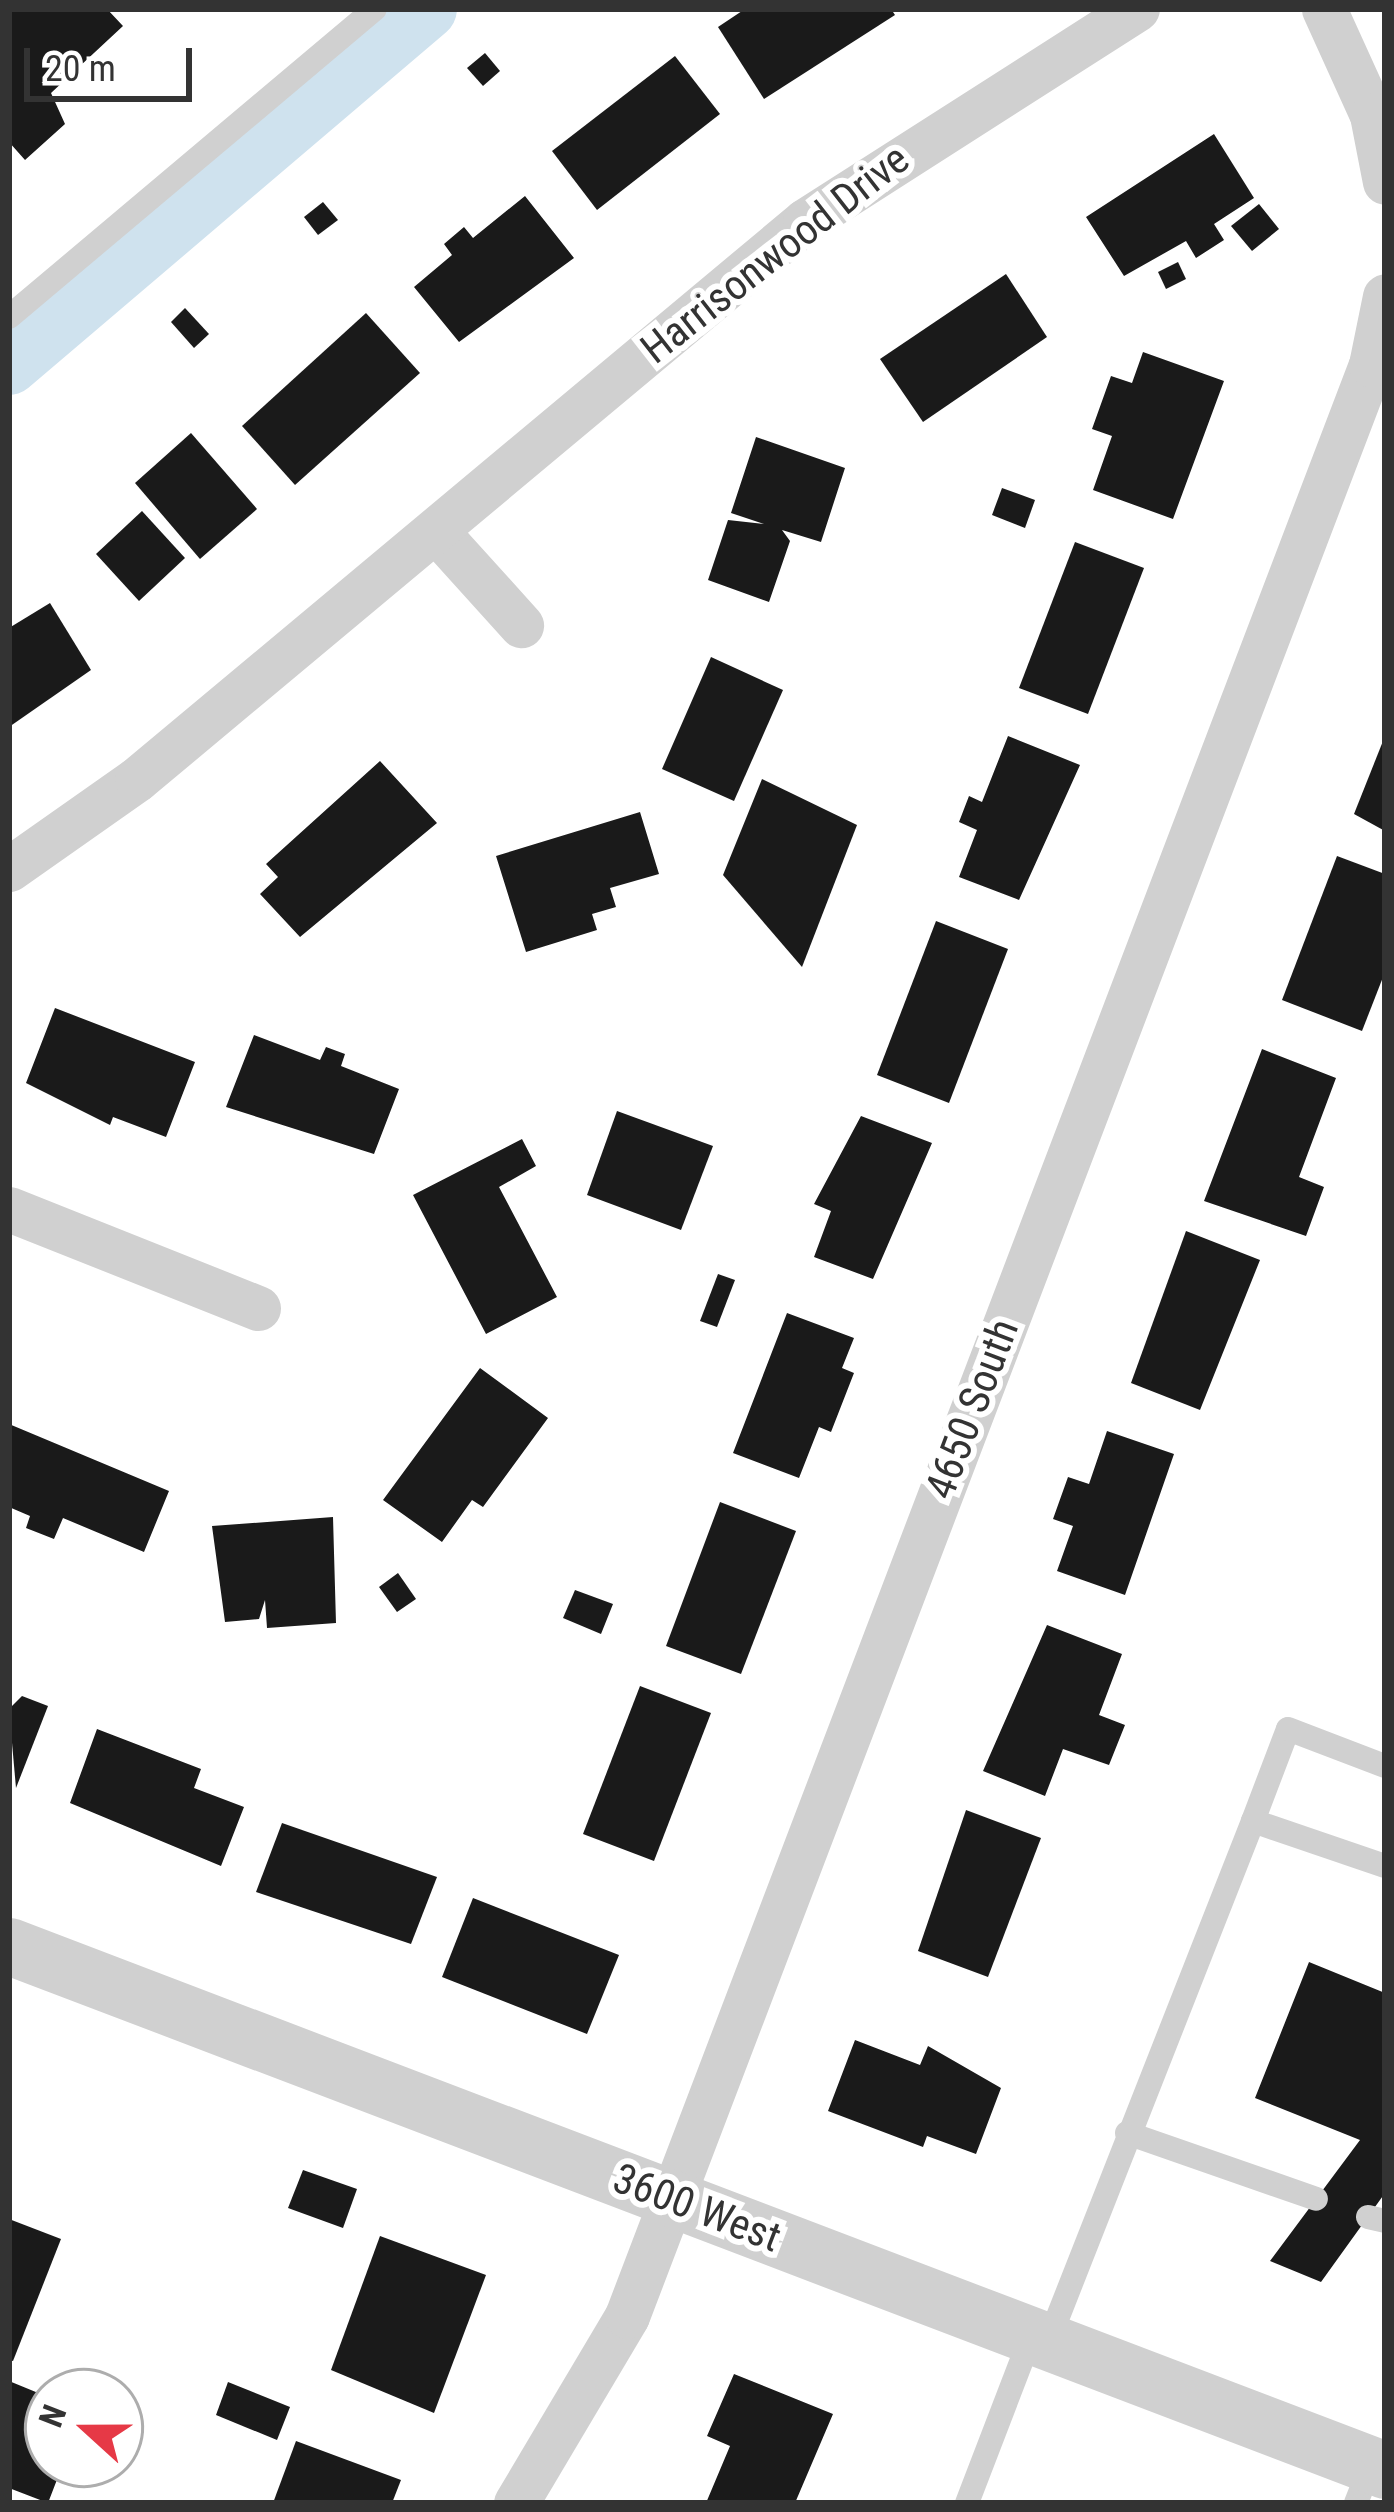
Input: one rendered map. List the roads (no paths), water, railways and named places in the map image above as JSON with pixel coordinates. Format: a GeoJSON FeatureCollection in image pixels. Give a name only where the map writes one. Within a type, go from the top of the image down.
{"type":"FeatureCollection","features":[{"type":"Feature","properties":{"kind":"street","name":"Harrisonwood Drive"},"geometry":{"type":"LineString","coordinates":[[9,869],[436,531],[806,221],[1137,9]]}},
{"type":"Feature","properties":{"kind":"street"},"geometry":{"type":"LineString","coordinates":[[1324,9],[1372,115],[1385,182]]}},
{"type":"Feature","properties":{"kind":"street","name":"4650 South"},"geometry":{"type":"LineString","coordinates":[[516,2503],[600,2377],[671,2198],[1370,365],[1385,296]]}},
{"type":"Feature","properties":{"kind":"street"},"geometry":{"type":"LineString","coordinates":[[436,531],[520,626]]}},
{"type":"Feature","properties":{"kind":"street"},"geometry":{"type":"LineString","coordinates":[[9,1209],[257,1308]]}},
{"type":"Feature","properties":{"kind":"street","name":"3600 West"},"geometry":{"type":"LineString","coordinates":[[9,1946],[1039,2339],[1371,2479]]}},
{"type":"Feature","properties":{"kind":"lane"},"geometry":{"type":"LineString","coordinates":[[9,317],[375,9]]}},
{"type":"Feature","properties":{"kind":"lane"},"geometry":{"type":"LineString","coordinates":[[967,2503],[1127,2133],[1288,1730],[1385,1766]]}},
{"type":"Feature","properties":{"kind":"lane"},"geometry":{"type":"LineString","coordinates":[[1253,1821],[1385,1867]]}},
{"type":"Feature","properties":{"kind":"lane"},"geometry":{"type":"LineString","coordinates":[[1127,2133],[1316,2199]]}},
{"type":"Feature","properties":{"kind":"waterway"},"geometry":{"type":"LineString","coordinates":[[9,365],[427,9]]}}]}
